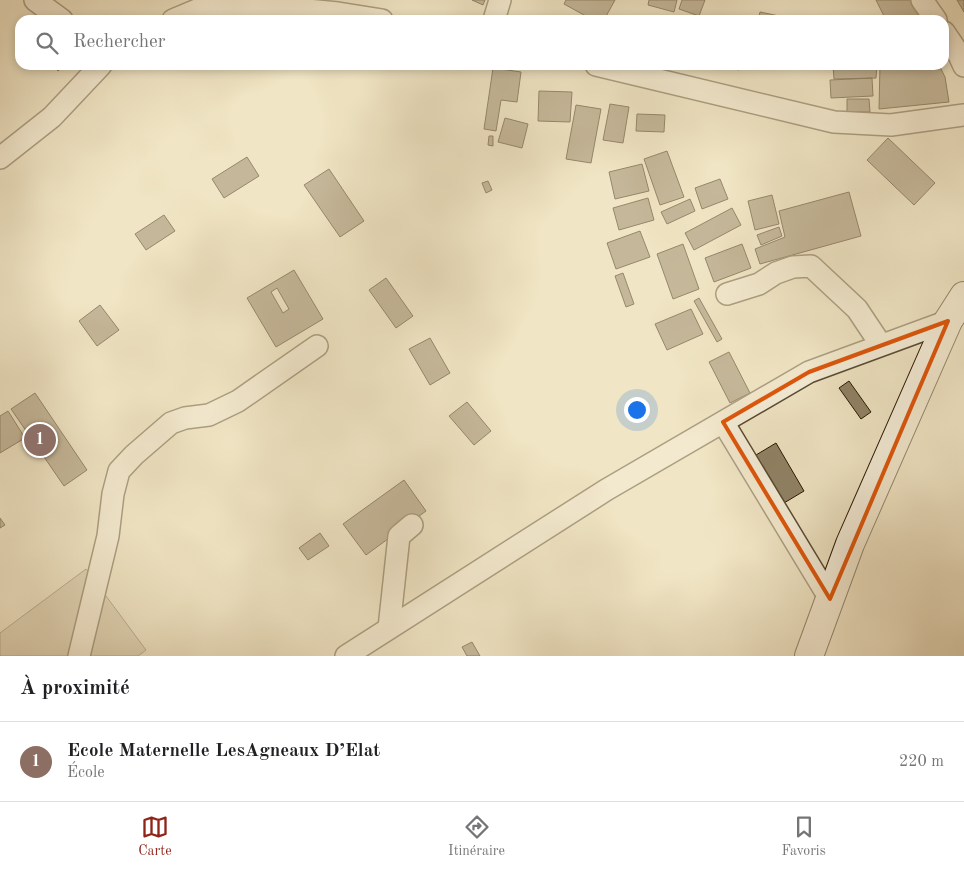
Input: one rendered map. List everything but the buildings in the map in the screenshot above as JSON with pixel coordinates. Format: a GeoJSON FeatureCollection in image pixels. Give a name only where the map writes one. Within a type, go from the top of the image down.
{"type":"FeatureCollection","features":[{"type":"Feature","properties":{"kind":"main road"},"geometry":{"type":"LineString","coordinates":[[809,656],[850,544],[948,320],[964,296]]}},
{"type":"Feature","properties":{"kind":"street"},"geometry":{"type":"LineString","coordinates":[[496,15],[500,0]]}},
{"type":"Feature","properties":{"kind":"street"},"geometry":{"type":"LineString","coordinates":[[922,0],[932,15]]}},
{"type":"Feature","properties":{"kind":"street"},"geometry":{"type":"LineString","coordinates":[[40,2],[56,15]]}},
{"type":"Feature","properties":{"kind":"street"},"geometry":{"type":"LineString","coordinates":[[185,15],[204,7],[278,7],[338,13],[370,12]]}},
{"type":"Feature","properties":{"kind":"street"},"geometry":{"type":"LineString","coordinates":[[949,39],[964,66]]}},
{"type":"Feature","properties":{"kind":"street"},"geometry":{"type":"LineString","coordinates":[[0,158],[52,117],[96,70]]}},
{"type":"Feature","properties":{"kind":"street"},"geometry":{"type":"LineString","coordinates":[[617,70],[834,122],[890,126],[964,115]]}},
{"type":"Feature","properties":{"kind":"street"},"geometry":{"type":"LineString","coordinates":[[727,294],[758,284],[776,273],[793,267],[811,266],[857,309],[881,345]]}},
{"type":"Feature","properties":{"kind":"street"},"geometry":{"type":"LineString","coordinates":[[346,656],[606,490],[809,372],[948,320]]}},
{"type":"Feature","properties":{"kind":"street"},"geometry":{"type":"LineString","coordinates":[[79,656],[108,536],[113,494],[119,471],[134,455],[171,423],[185,418],[208,415],[238,401],[317,346]]}},
{"type":"Feature","properties":{"kind":"street"},"geometry":{"type":"LineString","coordinates":[[723,422],[830,599]]}},
{"type":"Feature","properties":{"kind":"street"},"geometry":{"type":"LineString","coordinates":[[389,628],[399,536],[412,525]]}},
{"type":"Feature","properties":{"kind":"highlighted area"},"geometry":{"type":"Polygon","coordinates":[[[948,321],[910,410],[830,599],[723,422],[809,372],[948,321]]]}},
{"type":"Feature","properties":{"kind":"shaded area"},"geometry":{"type":"Polygon","coordinates":[[[86,569],[146,650],[138,656],[0,656],[0,633],[86,569]]]}},
{"type":"Feature","properties":{"kind":"place","name":"Ecole Maternelle LesAgneaux D’Elat"},"geometry":{"type":"Point","coordinates":[40,440]}}]}
